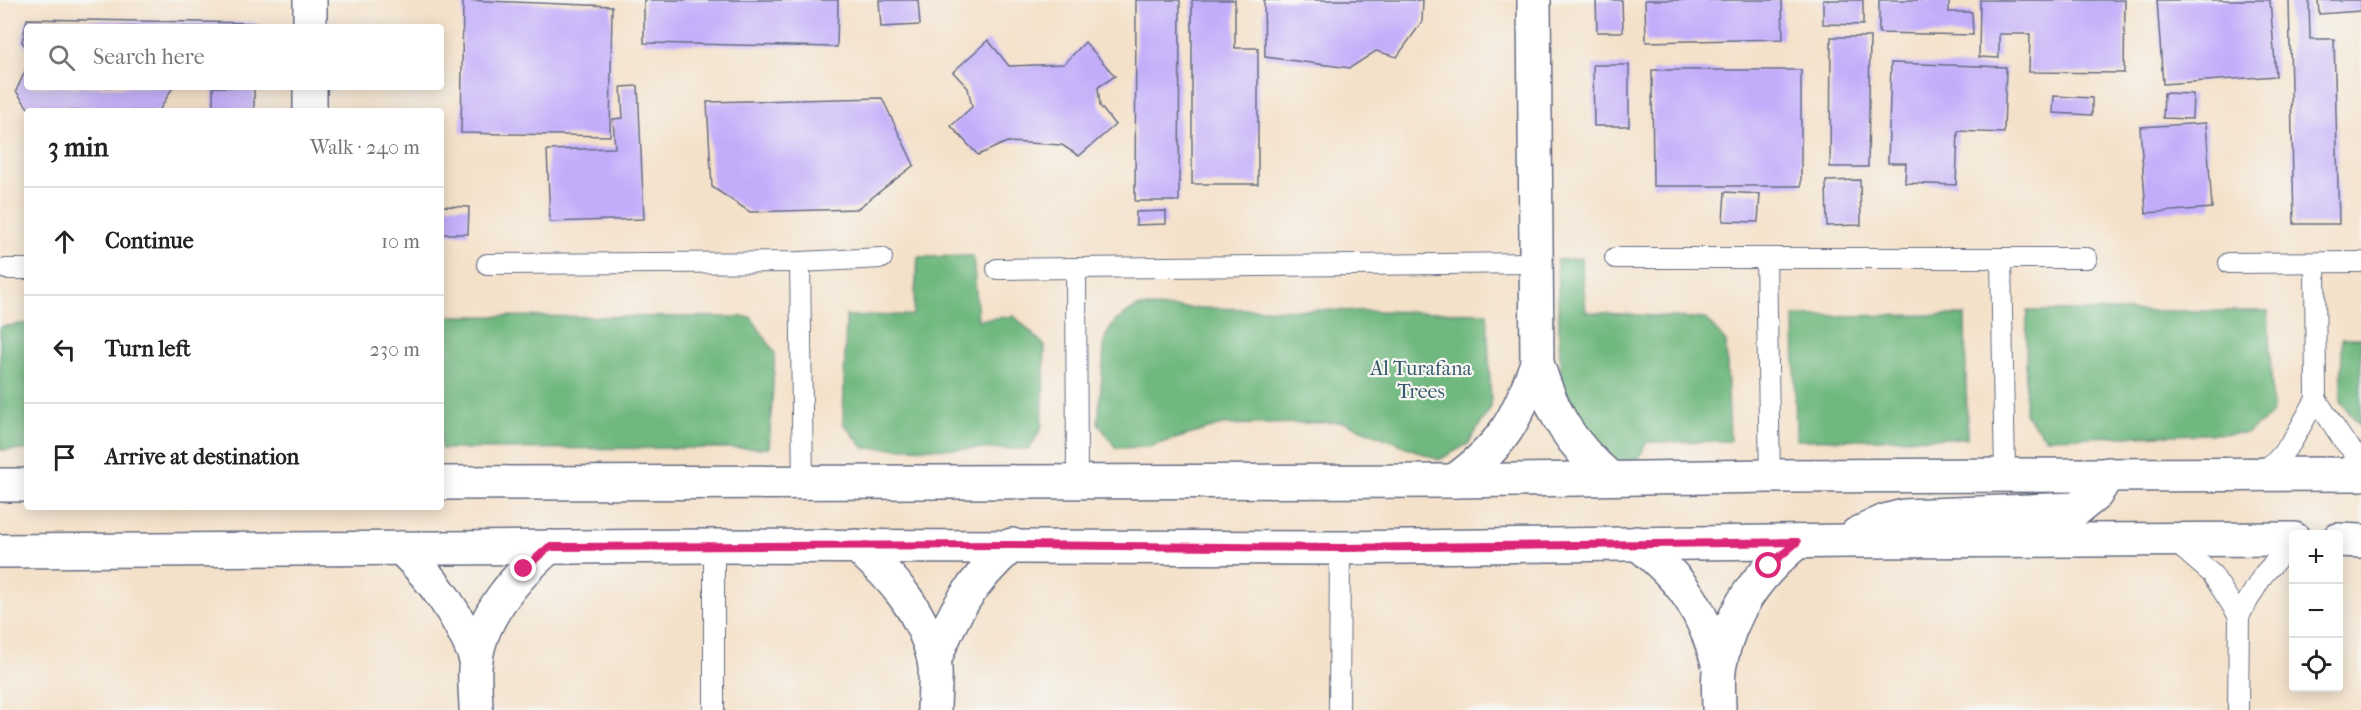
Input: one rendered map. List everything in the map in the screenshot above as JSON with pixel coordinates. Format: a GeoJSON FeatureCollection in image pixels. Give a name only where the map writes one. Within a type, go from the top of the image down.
{"type":"FeatureCollection","features":[{"type":"Feature","properties":{"kind":"main road"},"geometry":{"type":"LineString","coordinates":[[309,0],[310,24]]}},
{"type":"Feature","properties":{"kind":"main road"},"geometry":{"type":"LineString","coordinates":[[1534,0],[1537,363],[1547,397],[1563,429],[1584,456],[1610,478]]}},
{"type":"Feature","properties":{"kind":"main road"},"geometry":{"type":"LineString","coordinates":[[310,90],[310,108]]}},
{"type":"Feature","properties":{"kind":"main road"},"geometry":{"type":"LineString","coordinates":[[1454,481],[1484,460],[1508,431],[1525,399],[1537,363]]}},
{"type":"Feature","properties":{"kind":"main road"},"geometry":{"type":"LineString","coordinates":[[444,483],[1454,481],[2005,474],[2361,474]]}},
{"type":"Feature","properties":{"kind":"main road"},"geometry":{"type":"LineString","coordinates":[[1848,540],[1865,529],[1904,516],[2077,509],[2096,494],[2108,474]]}},
{"type":"Feature","properties":{"kind":"main road"},"geometry":{"type":"LineString","coordinates":[[0,486],[24,485]]}},
{"type":"Feature","properties":{"kind":"main road"},"geometry":{"type":"LineString","coordinates":[[0,551],[1012,545],[1340,548],[1848,540],[2175,542],[2289,540]]}},
{"type":"Feature","properties":{"kind":"main road"},"geometry":{"type":"LineString","coordinates":[[2343,540],[2361,541]]}},
{"type":"Feature","properties":{"kind":"main road"},"geometry":{"type":"LineString","coordinates":[[1719,710],[1719,666],[1729,629],[1747,596],[1769,566],[1797,542]]}},
{"type":"Feature","properties":{"kind":"main road"},"geometry":{"type":"LineString","coordinates":[[1636,543],[1666,567],[1690,596],[1708,630],[1719,666]]}},
{"type":"Feature","properties":{"kind":"main road"},"geometry":{"type":"LineString","coordinates":[[934,661],[947,627],[964,596],[986,569],[1012,545]]}},
{"type":"Feature","properties":{"kind":"main road"},"geometry":{"type":"LineString","coordinates":[[856,546],[883,569],[906,596],[923,627],[934,661],[934,710]]}},
{"type":"Feature","properties":{"kind":"main road"},"geometry":{"type":"LineString","coordinates":[[476,710],[476,658],[487,626],[503,596],[524,569],[549,547]]}},
{"type":"Feature","properties":{"kind":"main road"},"geometry":{"type":"LineString","coordinates":[[400,548],[425,571],[446,598],[463,627],[476,658]]}},
{"type":"Feature","properties":{"kind":"lane"},"geometry":{"type":"LineString","coordinates":[[487,264],[800,262],[882,258]]}},
{"type":"Feature","properties":{"kind":"lane"},"geometry":{"type":"LineString","coordinates":[[1615,258],[2087,258]]}},
{"type":"Feature","properties":{"kind":"lane"},"geometry":{"type":"LineString","coordinates":[[1766,258],[1770,476]]}},
{"type":"Feature","properties":{"kind":"lane"},"geometry":{"type":"LineString","coordinates":[[2001,258],[2005,474]]}},
{"type":"Feature","properties":{"kind":"lane"},"geometry":{"type":"LineString","coordinates":[[800,262],[803,483]]}},
{"type":"Feature","properties":{"kind":"lane"},"geometry":{"type":"LineString","coordinates":[[2229,263],[2361,262]]}},
{"type":"Feature","properties":{"kind":"lane"},"geometry":{"type":"LineString","coordinates":[[997,269],[1537,263]]}},
{"type":"Feature","properties":{"kind":"lane"},"geometry":{"type":"LineString","coordinates":[[2259,473],[2276,461],[2292,442],[2316,399],[2315,263]]}},
{"type":"Feature","properties":{"kind":"lane"},"geometry":{"type":"LineString","coordinates":[[1076,268],[1077,481]]}},
{"type":"Feature","properties":{"kind":"lane"},"geometry":{"type":"LineString","coordinates":[[6,269],[24,269]]}},
{"type":"Feature","properties":{"kind":"lane"},"geometry":{"type":"LineString","coordinates":[[2316,399],[2343,440],[2361,460]]}},
{"type":"Feature","properties":{"kind":"lane"},"geometry":{"type":"LineString","coordinates":[[2175,542],[2212,574],[2239,616]]}},
{"type":"Feature","properties":{"kind":"lane"},"geometry":{"type":"LineString","coordinates":[[2238,710],[2239,616],[2263,574],[2289,545]]}},
{"type":"Feature","properties":{"kind":"lane"},"geometry":{"type":"LineString","coordinates":[[714,546],[714,710]]}},
{"type":"Feature","properties":{"kind":"lane"},"geometry":{"type":"LineString","coordinates":[[1339,710],[1340,548]]}},
{"type":"Feature","properties":{"kind":"green space"},"geometry":{"type":"Polygon","coordinates":[[[973,256],[978,320],[1014,316],[1045,346],[1042,427],[1029,449],[864,448],[843,423],[846,316],[913,315],[918,257],[973,256]]]}},
{"type":"Feature","properties":{"kind":"green space"},"geometry":{"type":"Polygon","coordinates":[[[1581,258],[1586,312],[1706,319],[1726,342],[1730,441],[1646,442],[1639,459],[1613,462],[1578,431],[1561,399],[1557,260],[1581,258]]]}},
{"type":"Feature","properties":{"kind":"green space","name":"Al Turafana Trees"},"geometry":{"type":"Polygon","coordinates":[[[1137,307],[1487,313],[1491,407],[1468,444],[1439,460],[1344,422],[1222,425],[1148,447],[1116,448],[1098,423],[1105,338],[1115,321],[1137,307]]]}},
{"type":"Feature","properties":{"kind":"green space"},"geometry":{"type":"Polygon","coordinates":[[[2027,311],[2268,311],[2273,413],[2247,433],[2046,438],[2025,414],[2027,311]]]}},
{"type":"Feature","properties":{"kind":"green space"},"geometry":{"type":"Polygon","coordinates":[[[1965,315],[1967,438],[1796,440],[1794,316],[1965,315]]]}},
{"type":"Feature","properties":{"kind":"green space"},"geometry":{"type":"Polygon","coordinates":[[[444,316],[751,317],[775,353],[769,448],[444,449],[444,316]]]}},
{"type":"Feature","properties":{"kind":"green space"},"geometry":{"type":"Polygon","coordinates":[[[24,323],[24,450],[0,450],[0,327],[24,323]]]}},
{"type":"Feature","properties":{"kind":"green space"},"geometry":{"type":"Polygon","coordinates":[[[2342,338],[2361,338],[2361,427],[2341,402],[2342,338]]]}},
{"type":"Feature","properties":{"kind":"building"},"geometry":{"type":"Polygon","coordinates":[[[463,0],[612,6],[610,136],[461,133],[463,0]]]}},
{"type":"Feature","properties":{"kind":"building"},"geometry":{"type":"Polygon","coordinates":[[[644,0],[838,0],[837,47],[644,43],[644,0]]]}},
{"type":"Feature","properties":{"kind":"building"},"geometry":{"type":"Polygon","coordinates":[[[879,0],[918,0],[920,25],[881,27],[879,0]]]}},
{"type":"Feature","properties":{"kind":"building"},"geometry":{"type":"Polygon","coordinates":[[[1136,0],[1180,0],[1179,201],[1135,201],[1136,0]]]}},
{"type":"Feature","properties":{"kind":"building"},"geometry":{"type":"Polygon","coordinates":[[[1192,0],[1235,0],[1235,48],[1258,48],[1258,184],[1192,184],[1192,0]]]}},
{"type":"Feature","properties":{"kind":"building"},"geometry":{"type":"Polygon","coordinates":[[[1264,0],[1423,0],[1422,22],[1397,57],[1376,51],[1350,68],[1265,57],[1264,0]]]}},
{"type":"Feature","properties":{"kind":"building"},"geometry":{"type":"Polygon","coordinates":[[[1596,0],[1622,0],[1623,32],[1597,32],[1596,0]]]}},
{"type":"Feature","properties":{"kind":"building"},"geometry":{"type":"Polygon","coordinates":[[[1645,0],[1782,0],[1783,39],[1646,42],[1645,0]]]}},
{"type":"Feature","properties":{"kind":"building"},"geometry":{"type":"Polygon","coordinates":[[[1823,0],[1863,0],[1863,25],[1823,24],[1823,0]]]}},
{"type":"Feature","properties":{"kind":"building"},"geometry":{"type":"Polygon","coordinates":[[[1879,0],[1949,0],[1949,12],[1972,12],[1973,35],[1879,33],[1879,0]]]}},
{"type":"Feature","properties":{"kind":"building"},"geometry":{"type":"Polygon","coordinates":[[[1980,0],[2125,0],[2124,73],[2029,72],[2030,34],[1999,34],[1999,58],[1979,57],[1980,0]]]}},
{"type":"Feature","properties":{"kind":"building"},"geometry":{"type":"Polygon","coordinates":[[[2157,0],[2270,0],[2276,76],[2163,84],[2157,0]]]}},
{"type":"Feature","properties":{"kind":"building"},"geometry":{"type":"Polygon","coordinates":[[[2289,0],[2309,0],[2310,39],[2334,39],[2339,224],[2294,224],[2289,0]]]}},
{"type":"Feature","properties":{"kind":"building"},"geometry":{"type":"Polygon","coordinates":[[[2318,0],[2361,0],[2361,11],[2319,14],[2318,0]]]}},
{"type":"Feature","properties":{"kind":"building"},"geometry":{"type":"Polygon","coordinates":[[[27,19],[255,23],[255,24],[26,24],[27,19]]]}},
{"type":"Feature","properties":{"kind":"building"},"geometry":{"type":"Polygon","coordinates":[[[1831,37],[1870,37],[1868,167],[1830,167],[1831,37]]]}},
{"type":"Feature","properties":{"kind":"building"},"geometry":{"type":"Polygon","coordinates":[[[988,40],[1009,66],[1064,64],[1085,42],[1115,76],[1098,87],[1100,106],[1115,125],[1079,156],[1062,145],[1007,142],[978,155],[951,126],[972,107],[968,88],[953,72],[988,40]]]}},
{"type":"Feature","properties":{"kind":"building"},"geometry":{"type":"Polygon","coordinates":[[[1891,63],[2006,67],[2004,133],[1958,131],[1956,185],[1905,183],[1906,163],[1888,163],[1891,63]]]}},
{"type":"Feature","properties":{"kind":"building"},"geometry":{"type":"Polygon","coordinates":[[[1593,65],[1629,65],[1629,126],[1594,126],[1593,65]]]}},
{"type":"Feature","properties":{"kind":"building"},"geometry":{"type":"Polygon","coordinates":[[[1652,70],[1801,70],[1801,186],[1653,186],[1652,70]]]}},
{"type":"Feature","properties":{"kind":"building"},"geometry":{"type":"Polygon","coordinates":[[[24,74],[24,90],[171,90],[161,108],[28,108],[16,91],[24,74]]]}},
{"type":"Feature","properties":{"kind":"building"},"geometry":{"type":"Polygon","coordinates":[[[638,86],[644,219],[550,222],[547,150],[615,148],[613,119],[623,118],[621,87],[638,86]]]}},
{"type":"Feature","properties":{"kind":"building"},"geometry":{"type":"Polygon","coordinates":[[[213,90],[254,90],[254,108],[213,108],[213,90]]]}},
{"type":"Feature","properties":{"kind":"building"},"geometry":{"type":"Polygon","coordinates":[[[2164,93],[2193,94],[2192,119],[2163,118],[2164,93]]]}},
{"type":"Feature","properties":{"kind":"building"},"geometry":{"type":"Polygon","coordinates":[[[2054,96],[2092,98],[2092,115],[2053,113],[2054,96]]]}},
{"type":"Feature","properties":{"kind":"building"},"geometry":{"type":"Polygon","coordinates":[[[882,98],[914,165],[857,209],[750,212],[712,187],[707,102],[882,98]]]}},
{"type":"Feature","properties":{"kind":"building"},"geometry":{"type":"Polygon","coordinates":[[[2206,123],[2212,208],[2146,213],[2140,127],[2206,123]]]}},
{"type":"Feature","properties":{"kind":"building"},"geometry":{"type":"Polygon","coordinates":[[[1860,180],[1861,225],[1827,226],[1826,181],[1860,180]]]}},
{"type":"Feature","properties":{"kind":"building"},"geometry":{"type":"Polygon","coordinates":[[[1725,192],[1760,194],[1758,222],[1723,221],[1725,192]]]}},
{"type":"Feature","properties":{"kind":"building"},"geometry":{"type":"Polygon","coordinates":[[[444,206],[469,207],[468,234],[444,234],[444,206]]]}},
{"type":"Feature","properties":{"kind":"building"},"geometry":{"type":"Polygon","coordinates":[[[1166,211],[1166,224],[1136,225],[1136,212],[1166,211]]]}},
{"type":"Feature","properties":{"kind":"route"},"geometry":{"type":"LineString","coordinates":[[524,569],[549,547],[1012,545],[1340,548],[1797,542],[1769,566]]}}]}
